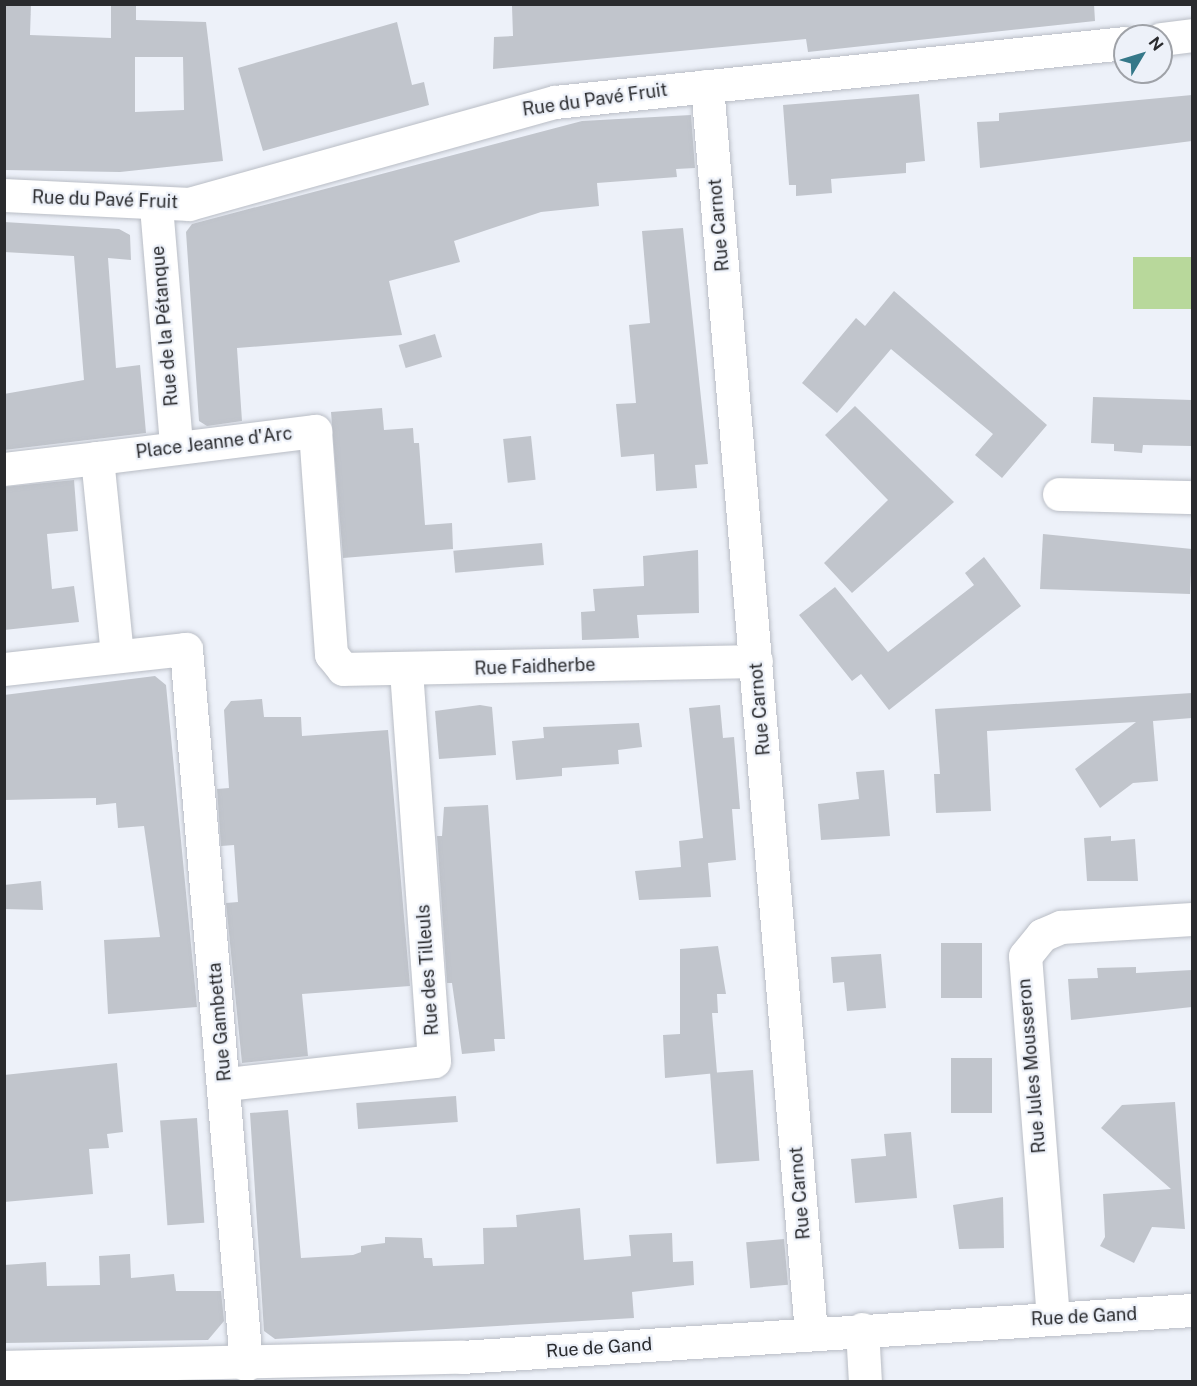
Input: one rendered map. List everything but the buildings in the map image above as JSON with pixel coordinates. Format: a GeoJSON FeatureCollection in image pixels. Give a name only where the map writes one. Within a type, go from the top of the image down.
{"type":"FeatureCollection","features":[{"type":"Feature","properties":{"kind":"street"},"geometry":{"type":"LineString","coordinates":[[1173,37],[1192,35]]}},
{"type":"Feature","properties":{"kind":"street","name":"Rue du Pavé Fruit"},"geometry":{"type":"LineString","coordinates":[[4,195],[156,206],[208,200],[507,112],[707,86],[1113,44]]}},
{"type":"Feature","properties":{"kind":"street","name":"Rue Carnot"},"geometry":{"type":"LineString","coordinates":[[707,86],[812,1333]]}},
{"type":"Feature","properties":{"kind":"street","name":"Rue de la Pétanque"},"geometry":{"type":"LineString","coordinates":[[156,206],[176,446]]}},
{"type":"Feature","properties":{"kind":"street","name":"Place Jeanne d'Arc"},"geometry":{"type":"LineString","coordinates":[[4,469],[176,446],[315,431],[331,646]]}},
{"type":"Feature","properties":{"kind":"street"},"geometry":{"type":"LineString","coordinates":[[4,669],[117,655],[97,458]]}},
{"type":"Feature","properties":{"kind":"street"},"geometry":{"type":"LineString","coordinates":[[1059,494],[1192,497]]}},
{"type":"Feature","properties":{"kind":"street","name":"Rue Faidherbe"},"geometry":{"type":"LineString","coordinates":[[331,646],[333,660],[344,669],[406,671],[756,661]]}},
{"type":"Feature","properties":{"kind":"street","name":"Rue Gambetta"},"geometry":{"type":"LineString","coordinates":[[117,655],[186,649],[226,1084],[246,1364]]}},
{"type":"Feature","properties":{"kind":"street","name":"Rue des Tilleuls"},"geometry":{"type":"LineString","coordinates":[[226,1084],[434,1061],[406,671]]}},
{"type":"Feature","properties":{"kind":"street","name":"Rue Jules Mousseron"},"geometry":{"type":"LineString","coordinates":[[1053,1319],[1025,956],[1041,935],[1061,927],[1192,919]]}},
{"type":"Feature","properties":{"kind":"street","name":"Rue de Gand"},"geometry":{"type":"LineString","coordinates":[[4,1367],[462,1358],[862,1329],[1192,1310]]}},
{"type":"Feature","properties":{"kind":"street"},"geometry":{"type":"LineString","coordinates":[[862,1329],[865,1382]]}},
{"type":"Feature","properties":{"kind":"green space"},"geometry":{"type":"Polygon","coordinates":[[[1133,257],[1192,257],[1192,309],[1133,309],[1133,257]]]}}]}
